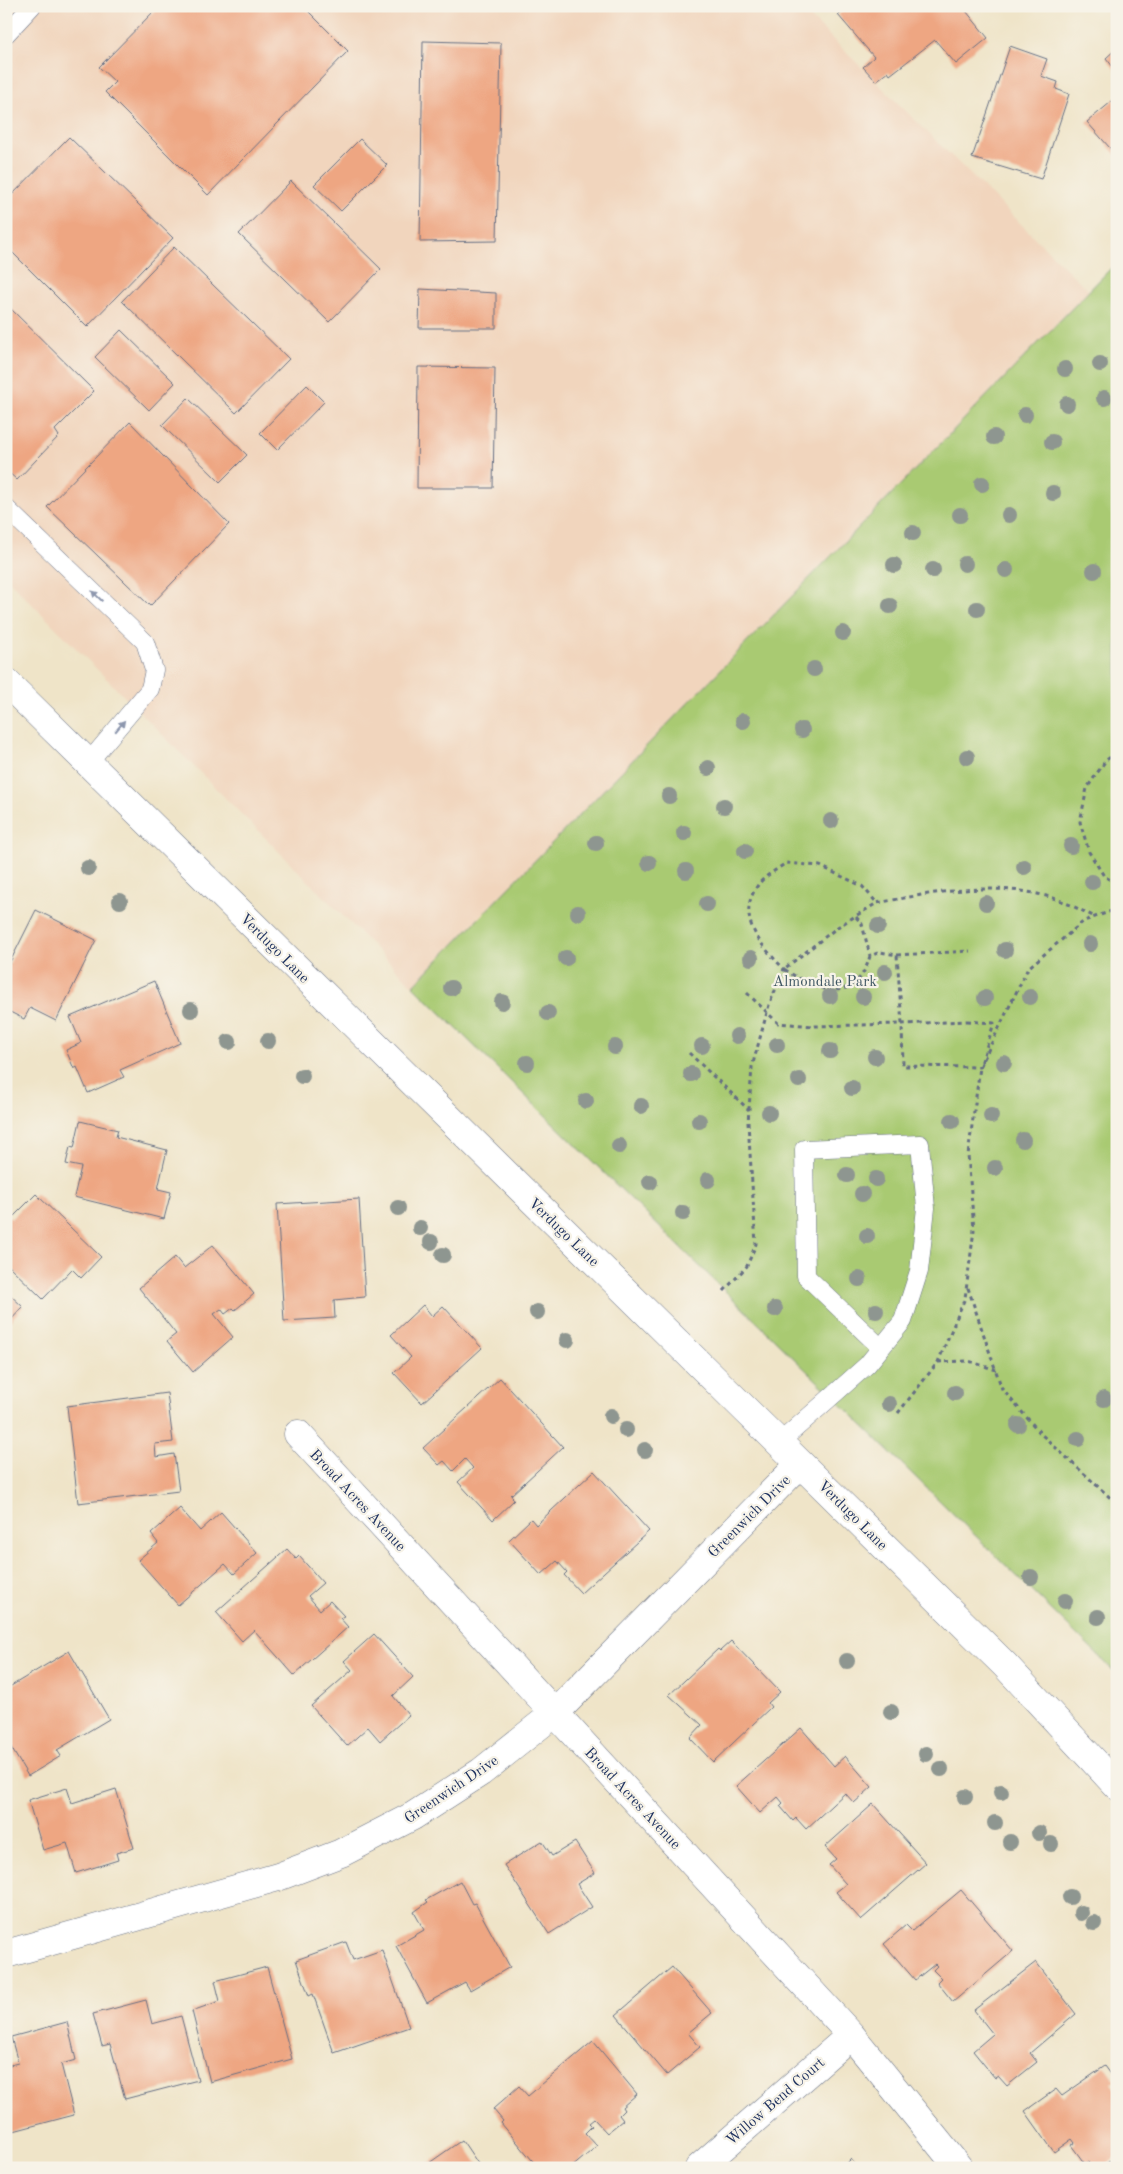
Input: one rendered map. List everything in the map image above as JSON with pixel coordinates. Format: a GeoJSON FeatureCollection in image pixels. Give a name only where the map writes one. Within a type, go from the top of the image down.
{"type":"FeatureCollection","features":[{"type":"Feature","properties":{"kind":"street","name":"Verdugo Lane"},"geometry":{"type":"LineString","coordinates":[[6,682],[1005,1665],[1117,1786]]}},
{"type":"Feature","properties":{"kind":"street","name":"Broad Acres Avenue"},"geometry":{"type":"LineString","coordinates":[[298,1434],[851,2035],[959,2168]]}},
{"type":"Feature","properties":{"kind":"street","name":"Greenwich Drive"},"geometry":{"type":"LineString","coordinates":[[6,1954],[278,1877],[341,1853],[413,1816],[481,1772],[555,1713],[800,1464]]}},
{"type":"Feature","properties":{"kind":"street","name":"Willow Bend Court"},"geometry":{"type":"LineString","coordinates":[[699,2168],[851,2035]]}},
{"type":"Feature","properties":{"kind":"lane"},"geometry":{"type":"LineString","coordinates":[[6,34],[32,6]]}},
{"type":"Feature","properties":{"kind":"lane"},"geometry":{"type":"LineString","coordinates":[[6,508],[144,642],[154,670],[150,690],[88,763]]}},
{"type":"Feature","properties":{"kind":"lane"},"geometry":{"type":"LineString","coordinates":[[778,1443],[867,1365],[881,1348],[903,1321],[919,1271],[926,1208],[920,1144],[804,1149],[806,1276],[881,1348]]}},
{"type":"Feature","properties":{"kind":"path"},"geometry":{"type":"LineString","coordinates":[[1117,754],[1106,760],[1087,788],[1080,822],[1089,852],[1104,876],[1117,884]]}},
{"type":"Feature","properties":{"kind":"path"},"geometry":{"type":"LineString","coordinates":[[856,917],[862,924],[870,956],[866,970],[858,982],[846,988],[828,990],[811,986],[784,969],[752,931],[748,906],[758,884],[786,863],[820,866],[862,886],[877,903]]}},
{"type":"Feature","properties":{"kind":"path"},"geometry":{"type":"LineString","coordinates":[[724,1291],[747,1266],[756,1244],[751,1185],[749,1110],[752,1067],[767,1010],[784,969],[840,926],[877,903],[935,892],[1003,889],[1056,899],[1095,917]]}},
{"type":"Feature","properties":{"kind":"path"},"geometry":{"type":"LineString","coordinates":[[980,1066],[1028,968],[1084,921],[1117,909]]}},
{"type":"Feature","properties":{"kind":"path"},"geometry":{"type":"LineString","coordinates":[[870,956],[880,952],[897,955],[970,951]]}},
{"type":"Feature","properties":{"kind":"path"},"geometry":{"type":"LineString","coordinates":[[897,955],[903,1066],[980,1066]]}},
{"type":"Feature","properties":{"kind":"path"},"geometry":{"type":"LineString","coordinates":[[747,993],[767,1010],[778,1023],[814,1026],[967,1021],[994,1023],[980,1066],[968,1155],[974,1230],[965,1298],[938,1362],[898,1413]]}},
{"type":"Feature","properties":{"kind":"path"},"geometry":{"type":"LineString","coordinates":[[689,1053],[749,1110]]}},
{"type":"Feature","properties":{"kind":"path"},"geometry":{"type":"LineString","coordinates":[[967,1286],[1002,1389],[1041,1434],[1117,1504]]}},
{"type":"Feature","properties":{"kind":"path"},"geometry":{"type":"LineString","coordinates":[[938,1362],[969,1361],[996,1370]]}},
{"type":"Feature","properties":{"kind":"shaded area"},"geometry":{"type":"Polygon","coordinates":[[[6,6],[799,6],[1089,291],[413,986],[6,578],[6,6]]]}},
{"type":"Feature","properties":{"kind":"green space","name":"Almondale Park"},"geometry":{"type":"Polygon","coordinates":[[[1117,262],[1117,1674],[413,986],[1117,262]]]}},
{"type":"Feature","properties":{"kind":"building"},"geometry":{"type":"Polygon","coordinates":[[[159,6],[303,6],[348,51],[208,195],[105,92],[115,82],[99,67],[159,6]]]}},
{"type":"Feature","properties":{"kind":"building"},"geometry":{"type":"Polygon","coordinates":[[[848,6],[962,6],[988,38],[956,64],[935,40],[890,75],[888,72],[876,81],[863,67],[874,57],[838,15],[848,6]]]}},
{"type":"Feature","properties":{"kind":"building"},"geometry":{"type":"Polygon","coordinates":[[[423,41],[501,43],[497,241],[420,242],[423,41]]]}},
{"type":"Feature","properties":{"kind":"building"},"geometry":{"type":"Polygon","coordinates":[[[1010,46],[1047,59],[1041,76],[1058,82],[1056,89],[1069,94],[1041,179],[972,158],[1010,46]]]}},
{"type":"Feature","properties":{"kind":"building"},"geometry":{"type":"Polygon","coordinates":[[[1117,48],[1117,72],[1106,58],[1117,48]]]}},
{"type":"Feature","properties":{"kind":"building"},"geometry":{"type":"Polygon","coordinates":[[[1117,97],[1117,156],[1087,122],[1117,97]]]}},
{"type":"Feature","properties":{"kind":"building"},"geometry":{"type":"Polygon","coordinates":[[[69,137],[173,238],[87,327],[6,246],[6,201],[69,137]]]}},
{"type":"Feature","properties":{"kind":"building"},"geometry":{"type":"Polygon","coordinates":[[[360,139],[387,165],[341,211],[314,185],[360,139]]]}},
{"type":"Feature","properties":{"kind":"building"},"geometry":{"type":"Polygon","coordinates":[[[291,181],[381,269],[329,322],[239,234],[291,181]]]}},
{"type":"Feature","properties":{"kind":"building"},"geometry":{"type":"Polygon","coordinates":[[[174,247],[289,359],[236,413],[122,301],[174,247]]]}},
{"type":"Feature","properties":{"kind":"building"},"geometry":{"type":"Polygon","coordinates":[[[420,289],[496,293],[496,328],[419,328],[420,289]]]}},
{"type":"Feature","properties":{"kind":"building"},"geometry":{"type":"Polygon","coordinates":[[[6,304],[94,391],[55,430],[59,436],[17,480],[6,470],[6,304]]]}},
{"type":"Feature","properties":{"kind":"building"},"geometry":{"type":"Polygon","coordinates":[[[121,330],[175,383],[149,410],[95,357],[121,330]]]}},
{"type":"Feature","properties":{"kind":"building"},"geometry":{"type":"Polygon","coordinates":[[[418,367],[495,368],[493,488],[417,488],[418,367]]]}},
{"type":"Feature","properties":{"kind":"building"},"geometry":{"type":"Polygon","coordinates":[[[307,385],[324,402],[277,450],[260,433],[307,385]]]}},
{"type":"Feature","properties":{"kind":"building"},"geometry":{"type":"Polygon","coordinates":[[[188,398],[247,455],[220,482],[162,425],[188,398]]]}},
{"type":"Feature","properties":{"kind":"building"},"geometry":{"type":"Polygon","coordinates":[[[130,422],[229,524],[150,606],[47,507],[130,422]]]}},
{"type":"Feature","properties":{"kind":"building"},"geometry":{"type":"Polygon","coordinates":[[[36,910],[96,940],[56,1021],[30,1008],[24,1019],[6,1010],[6,963],[9,964],[36,910]]]}},
{"type":"Feature","properties":{"kind":"building"},"geometry":{"type":"Polygon","coordinates":[[[154,981],[180,1043],[120,1070],[124,1077],[88,1093],[77,1067],[74,1069],[66,1050],[81,1043],[70,1017],[154,981]]]}},
{"type":"Feature","properties":{"kind":"building"},"geometry":{"type":"Polygon","coordinates":[[[80,1121],[118,1130],[116,1137],[167,1150],[158,1189],[171,1192],[164,1219],[74,1197],[81,1167],[66,1164],[70,1147],[74,1148],[80,1121]]]}},
{"type":"Feature","properties":{"kind":"building"},"geometry":{"type":"Polygon","coordinates":[[[36,1194],[101,1257],[81,1278],[72,1269],[43,1299],[6,1263],[6,1214],[11,1219],[36,1194]]]}},
{"type":"Feature","properties":{"kind":"building"},"geometry":{"type":"Polygon","coordinates":[[[359,1199],[365,1297],[334,1300],[335,1318],[284,1321],[277,1204],[359,1199]]]}},
{"type":"Feature","properties":{"kind":"building"},"geometry":{"type":"Polygon","coordinates":[[[213,1245],[254,1294],[235,1310],[233,1308],[225,1314],[221,1309],[214,1314],[233,1337],[193,1372],[167,1341],[176,1334],[139,1288],[175,1257],[184,1268],[213,1245]]]}},
{"type":"Feature","properties":{"kind":"building"},"geometry":{"type":"Polygon","coordinates":[[[6,1291],[23,1307],[8,1323],[6,1322],[6,1291]]]}},
{"type":"Feature","properties":{"kind":"building"},"geometry":{"type":"Polygon","coordinates":[[[423,1305],[432,1316],[443,1306],[482,1348],[422,1403],[394,1373],[411,1357],[391,1335],[423,1305]]]}},
{"type":"Feature","properties":{"kind":"building"},"geometry":{"type":"Polygon","coordinates":[[[500,1378],[563,1447],[511,1495],[514,1500],[493,1520],[458,1482],[473,1468],[465,1459],[453,1471],[444,1461],[439,1465],[423,1448],[500,1378]]]}},
{"type":"Feature","properties":{"kind":"building"},"geometry":{"type":"Polygon","coordinates":[[[167,1393],[173,1442],[155,1444],[156,1457],[174,1454],[179,1491],[78,1503],[67,1406],[167,1393]]]}},
{"type":"Feature","properties":{"kind":"building"},"geometry":{"type":"Polygon","coordinates":[[[594,1471],[649,1531],[581,1593],[564,1575],[567,1572],[557,1561],[541,1575],[509,1540],[531,1519],[536,1525],[594,1471]]]}},
{"type":"Feature","properties":{"kind":"building"},"geometry":{"type":"Polygon","coordinates":[[[180,1508],[200,1531],[221,1512],[257,1553],[234,1574],[225,1564],[178,1605],[138,1560],[158,1543],[151,1534],[180,1508]]]}},
{"type":"Feature","properties":{"kind":"building"},"geometry":{"type":"Polygon","coordinates":[[[287,1549],[296,1559],[299,1556],[323,1583],[308,1596],[320,1610],[330,1601],[344,1616],[340,1618],[348,1627],[294,1675],[254,1630],[242,1641],[216,1612],[287,1549]]]}},
{"type":"Feature","properties":{"kind":"building"},"geometry":{"type":"Polygon","coordinates":[[[374,1634],[413,1677],[393,1696],[409,1715],[380,1741],[368,1727],[347,1746],[311,1706],[352,1670],[344,1661],[374,1634]]]}},
{"type":"Feature","properties":{"kind":"building"},"geometry":{"type":"Polygon","coordinates":[[[731,1641],[780,1692],[768,1703],[771,1707],[713,1762],[690,1738],[702,1725],[669,1695],[718,1649],[720,1651],[731,1641]]]}},
{"type":"Feature","properties":{"kind":"building"},"geometry":{"type":"Polygon","coordinates":[[[69,1651],[109,1719],[57,1750],[61,1756],[28,1776],[6,1739],[6,1725],[14,1720],[6,1707],[6,1689],[69,1651]]]}},
{"type":"Feature","properties":{"kind":"building"},"geometry":{"type":"Polygon","coordinates":[[[801,1728],[834,1766],[845,1756],[872,1787],[854,1803],[845,1793],[806,1829],[796,1818],[793,1821],[780,1806],[783,1803],[778,1797],[760,1813],[736,1786],[801,1728]]]}},
{"type":"Feature","properties":{"kind":"building"},"geometry":{"type":"Polygon","coordinates":[[[67,1788],[72,1803],[116,1789],[134,1848],[116,1853],[118,1860],[76,1873],[67,1843],[43,1850],[28,1800],[67,1788]]]}},
{"type":"Feature","properties":{"kind":"building"},"geometry":{"type":"Polygon","coordinates":[[[873,1804],[926,1863],[861,1920],[836,1892],[846,1884],[829,1865],[836,1859],[825,1847],[873,1804]]]}},
{"type":"Feature","properties":{"kind":"building"},"geometry":{"type":"Polygon","coordinates":[[[542,1841],[552,1856],[575,1842],[595,1873],[577,1884],[592,1907],[549,1934],[504,1865],[542,1841]]]}},
{"type":"Feature","properties":{"kind":"building"},"geometry":{"type":"Polygon","coordinates":[[[460,1881],[472,1904],[475,1903],[510,1967],[470,1990],[465,1982],[427,2003],[396,1946],[424,1930],[414,1912],[428,1902],[426,1900],[460,1881]]]}},
{"type":"Feature","properties":{"kind":"building"},"geometry":{"type":"Polygon","coordinates":[[[961,1890],[1013,1951],[953,2002],[937,1982],[941,1978],[933,1970],[937,1966],[935,1964],[915,1980],[884,1944],[906,1925],[912,1931],[961,1890]]]}},
{"type":"Feature","properties":{"kind":"building"},"geometry":{"type":"Polygon","coordinates":[[[346,1942],[353,1960],[382,1950],[409,2027],[334,2053],[313,1994],[309,1996],[296,1960],[346,1942]]]}},
{"type":"Feature","properties":{"kind":"building"},"geometry":{"type":"Polygon","coordinates":[[[1036,1962],[1076,2014],[1030,2053],[1037,2062],[1007,2086],[998,2076],[995,2078],[973,2051],[993,2034],[974,2010],[1036,1962]]]}},
{"type":"Feature","properties":{"kind":"building"},"geometry":{"type":"Polygon","coordinates":[[[267,1967],[292,2059],[210,2082],[192,2011],[220,2001],[215,1981],[267,1967]]]}},
{"type":"Feature","properties":{"kind":"building"},"geometry":{"type":"Polygon","coordinates":[[[672,1967],[712,2013],[688,2033],[700,2047],[667,2075],[616,2015],[672,1967]]]}},
{"type":"Feature","properties":{"kind":"building"},"geometry":{"type":"Polygon","coordinates":[[[146,2000],[152,2024],[181,2016],[198,2080],[125,2099],[110,2044],[102,2046],[93,2014],[146,2000]]]}},
{"type":"Feature","properties":{"kind":"building"},"geometry":{"type":"Polygon","coordinates":[[[67,2022],[76,2060],[61,2064],[74,2115],[6,2133],[6,2066],[18,2063],[11,2037],[67,2022]]]}},
{"type":"Feature","properties":{"kind":"building"},"geometry":{"type":"Polygon","coordinates":[[[593,2041],[637,2094],[622,2107],[624,2110],[619,2115],[623,2120],[607,2133],[594,2119],[589,2123],[592,2126],[585,2133],[597,2146],[571,2168],[545,2168],[541,2163],[537,2166],[501,2123],[503,2121],[493,2109],[519,2086],[528,2096],[593,2041]]]}},
{"type":"Feature","properties":{"kind":"building"},"geometry":{"type":"Polygon","coordinates":[[[1105,2066],[1116,2081],[1112,2083],[1117,2090],[1117,2156],[1100,2168],[1092,2168],[1088,2162],[1085,2164],[1071,2145],[1075,2143],[1072,2139],[1054,2152],[1025,2111],[1056,2089],[1062,2096],[1105,2066]]]}},
{"type":"Feature","properties":{"kind":"building"},"geometry":{"type":"Polygon","coordinates":[[[462,2140],[481,2168],[422,2168],[462,2140]]]}},
{"type":"Feature","properties":{"kind":"building"},"geometry":{"type":"Polygon","coordinates":[[[851,2159],[858,2168],[842,2168],[851,2159]]]}}]}
